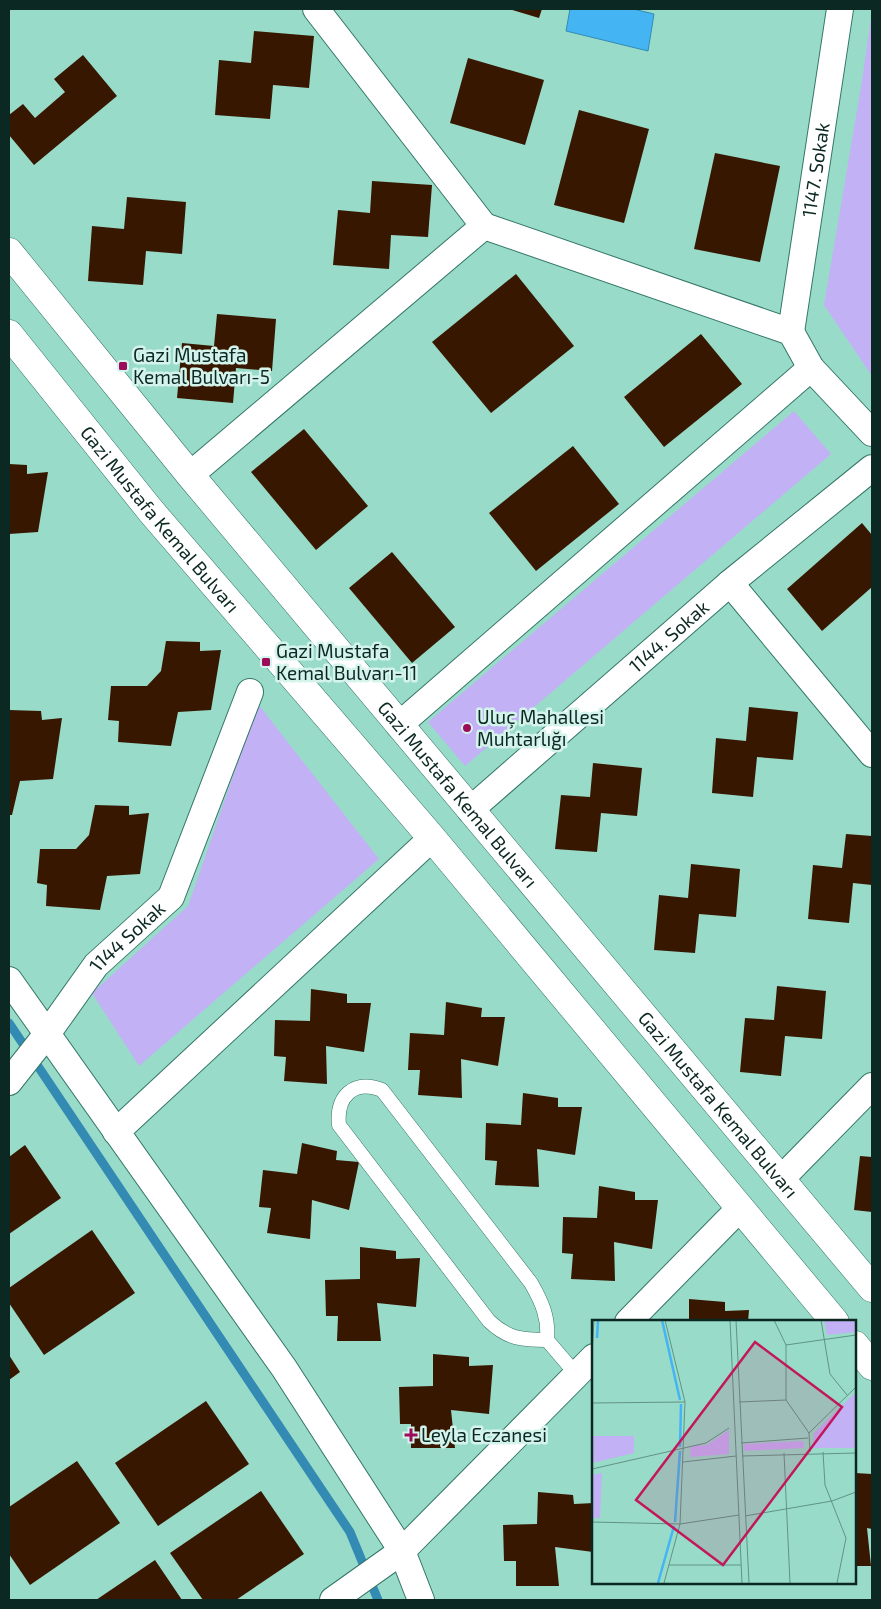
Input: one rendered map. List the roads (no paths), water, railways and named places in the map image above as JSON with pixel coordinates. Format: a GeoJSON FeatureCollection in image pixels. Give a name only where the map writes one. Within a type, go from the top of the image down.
{"type":"FeatureCollection","features":[{"type":"Feature","properties":{"kind":"main road","name":"Gazi Mustafa Kemal Bulvarı"},"geometry":{"type":"LineString","coordinates":[[9,252],[190,475],[872,1288]]}},
{"type":"Feature","properties":{"kind":"main road","name":"Gazi Mustafa Kemal Bulvarı"},"geometry":{"type":"LineString","coordinates":[[9,334],[150,510],[432,838],[832,1320]]}},
{"type":"Feature","properties":{"kind":"main road"},"geometry":{"type":"LineString","coordinates":[[856,1347],[872,1366]]}},
{"type":"Feature","properties":{"kind":"street"},"geometry":{"type":"LineString","coordinates":[[316,9],[484,226],[791,332],[811,368],[872,434]]}},
{"type":"Feature","properties":{"kind":"street","name":"1147. Sokak"},"geometry":{"type":"LineString","coordinates":[[791,332],[840,9]]}},
{"type":"Feature","properties":{"kind":"street"},"geometry":{"type":"LineString","coordinates":[[190,475],[484,226]]}},
{"type":"Feature","properties":{"kind":"street"},"geometry":{"type":"LineString","coordinates":[[399,725],[811,368]]}},
{"type":"Feature","properties":{"kind":"street","name":"1144. Sokak"},"geometry":{"type":"LineString","coordinates":[[470,810],[730,583],[872,468]]}},
{"type":"Feature","properties":{"kind":"street"},"geometry":{"type":"LineString","coordinates":[[730,583],[872,754]]}},
{"type":"Feature","properties":{"kind":"street","name":"1144 Sokak"},"geometry":{"type":"LineString","coordinates":[[13,1076],[43,1039],[96,965],[171,897],[250,692]]}},
{"type":"Feature","properties":{"kind":"street"},"geometry":{"type":"LineString","coordinates":[[116,1132],[432,838]]}},
{"type":"Feature","properties":{"kind":"street"},"geometry":{"type":"LineString","coordinates":[[9,980],[43,1039],[116,1132],[284,1368],[393,1558],[421,1600]]}},
{"type":"Feature","properties":{"kind":"street"},"geometry":{"type":"LineString","coordinates":[[781,1178],[872,1086]]}},
{"type":"Feature","properties":{"kind":"street"},"geometry":{"type":"LineString","coordinates":[[630,1320],[739,1208]]}},
{"type":"Feature","properties":{"kind":"street"},"geometry":{"type":"LineString","coordinates":[[342,1594],[393,1558],[585,1366]]}},
{"type":"Feature","properties":{"kind":"lane"},"geometry":{"type":"LineString","coordinates":[[547,1340],[549,1326],[547,1314],[532,1283],[382,1090],[373,1086],[363,1086],[354,1088],[346,1094],[340,1103],[339,1125],[489,1321],[505,1334],[514,1338],[547,1340],[585,1366]]}},
{"type":"Feature","properties":{"kind":"water"},"geometry":{"type":"Polygon","coordinates":[[[570,9],[633,9],[654,14],[648,51],[566,31],[570,9]]]}},
{"type":"Feature","properties":{"kind":"waterway"},"geometry":{"type":"LineString","coordinates":[[9,1023],[350,1532],[378,1600]]}},
{"type":"Feature","properties":{"kind":"place","name":"Gazi Mustafa Kemal Bulvarı-5"},"geometry":{"type":"Point","coordinates":[123,366]}},
{"type":"Feature","properties":{"kind":"place","name":"Gazi Mustafa Kemal Bulvarı-11"},"geometry":{"type":"Point","coordinates":[266,662]}},
{"type":"Feature","properties":{"kind":"place","name":"Uluç Mahallesi Muhtarlığı"},"geometry":{"type":"Point","coordinates":[467,728]}},
{"type":"Feature","properties":{"kind":"place","name":"Leyla Eczanesi"},"geometry":{"type":"Point","coordinates":[411,1435]}}]}
